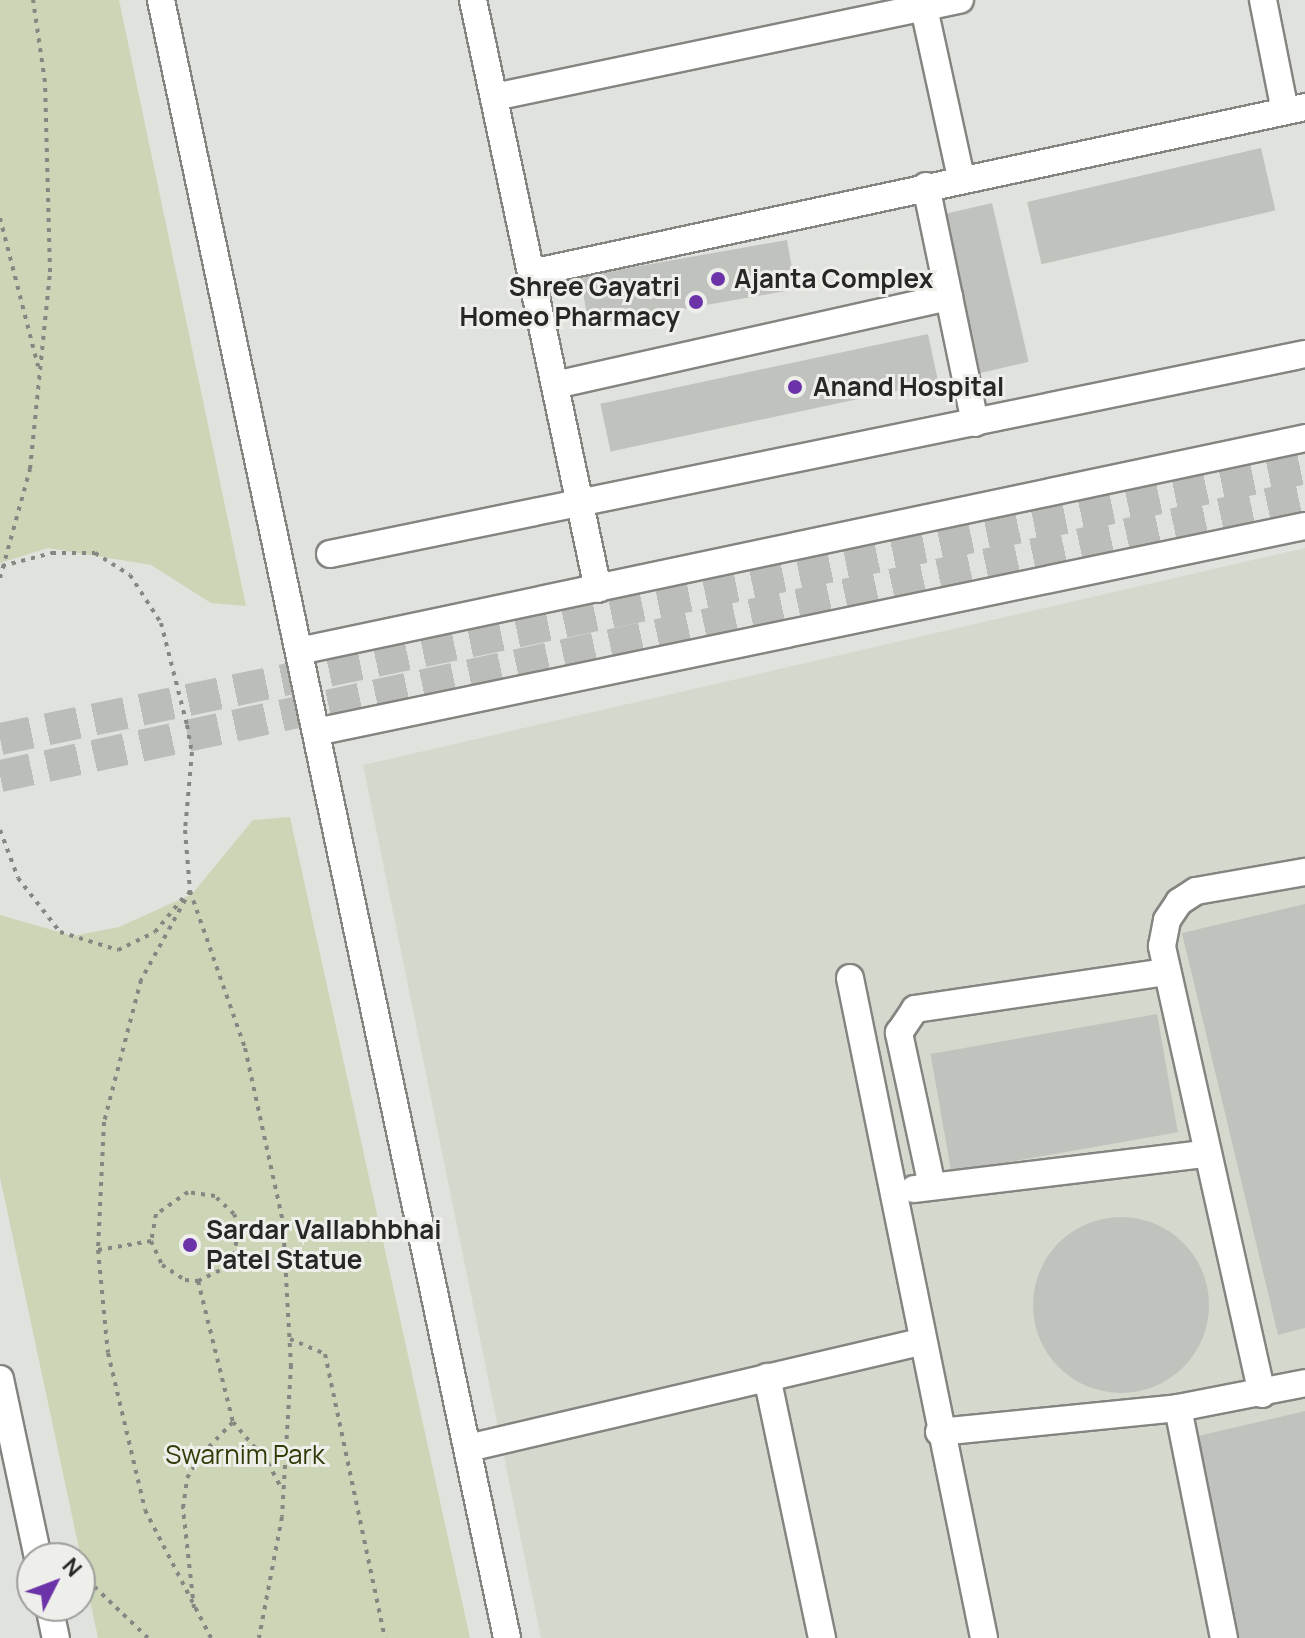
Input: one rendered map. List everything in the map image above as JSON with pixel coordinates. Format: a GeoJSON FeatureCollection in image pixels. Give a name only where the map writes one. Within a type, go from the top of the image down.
{"type":"FeatureCollection","features":[{"type":"Feature","properties":{"kind":"street"},"geometry":{"type":"LineString","coordinates":[[161,0],[507,1638]]}},
{"type":"Feature","properties":{"kind":"street"},"geometry":{"type":"LineString","coordinates":[[473,0],[598,589]]}},
{"type":"Feature","properties":{"kind":"street"},"geometry":{"type":"LineString","coordinates":[[494,97],[960,0]]}},
{"type":"Feature","properties":{"kind":"street"},"geometry":{"type":"LineString","coordinates":[[531,273],[961,178],[1295,109],[1263,0]]}},
{"type":"Feature","properties":{"kind":"street"},"geometry":{"type":"LineString","coordinates":[[924,8],[961,178]]}},
{"type":"Feature","properties":{"kind":"street"},"geometry":{"type":"LineString","coordinates":[[926,186],[975,423]]}},
{"type":"Feature","properties":{"kind":"street"},"geometry":{"type":"LineString","coordinates":[[555,385],[949,297]]}},
{"type":"Feature","properties":{"kind":"street"},"geometry":{"type":"LineString","coordinates":[[330,554],[1305,354]]}},
{"type":"Feature","properties":{"kind":"street"},"geometry":{"type":"LineString","coordinates":[[299,651],[1305,438]]}},
{"type":"Feature","properties":{"kind":"street"},"geometry":{"type":"LineString","coordinates":[[316,732],[1305,526]]}},
{"type":"Feature","properties":{"kind":"street"},"geometry":{"type":"LineString","coordinates":[[1262,1394],[1205,1154],[1162,946],[1167,920],[1179,902],[1196,891],[1305,872]]}},
{"type":"Feature","properties":{"kind":"street"},"geometry":{"type":"LineString","coordinates":[[932,1186],[899,1033],[915,1009],[1167,972]]}},
{"type":"Feature","properties":{"kind":"street"},"geometry":{"type":"LineString","coordinates":[[850,978],[895,1191],[939,1432],[984,1638]]}},
{"type":"Feature","properties":{"kind":"street"},"geometry":{"type":"LineString","coordinates":[[895,1191],[1205,1154]]}},
{"type":"Feature","properties":{"kind":"street"},"geometry":{"type":"LineString","coordinates":[[468,1448],[921,1342]]}},
{"type":"Feature","properties":{"kind":"street"},"geometry":{"type":"LineString","coordinates":[[767,1377],[822,1638]]}},
{"type":"Feature","properties":{"kind":"street"},"geometry":{"type":"LineString","coordinates":[[0,1379],[35,1542]]}},
{"type":"Feature","properties":{"kind":"street"},"geometry":{"type":"LineString","coordinates":[[939,1432],[1178,1408],[1262,1394],[1305,1383]]}},
{"type":"Feature","properties":{"kind":"street"},"geometry":{"type":"LineString","coordinates":[[1178,1408],[1224,1638]]}},
{"type":"Feature","properties":{"kind":"path"},"geometry":{"type":"LineString","coordinates":[[0,578],[2,552],[30,469],[50,272],[45,82],[33,0]]}},
{"type":"Feature","properties":{"kind":"path"},"geometry":{"type":"LineString","coordinates":[[0,218],[39,372]]}},
{"type":"Feature","properties":{"kind":"path"},"geometry":{"type":"LineString","coordinates":[[2,566],[52,553],[95,553],[130,575],[150,601],[161,623],[192,752],[185,830],[190,891],[245,1048],[283,1223],[290,1339],[283,1490],[259,1638]]}},
{"type":"Feature","properties":{"kind":"path"},"geometry":{"type":"LineString","coordinates":[[0,830],[18,878],[60,932],[118,950],[155,932],[190,891]]}},
{"type":"Feature","properties":{"kind":"path"},"geometry":{"type":"LineString","coordinates":[[190,891],[141,980],[108,1108],[98,1250],[108,1353],[145,1510],[195,1614],[211,1638]]}},
{"type":"Feature","properties":{"kind":"path"},"geometry":{"type":"LineString","coordinates":[[202,1191],[226,1203],[240,1226],[231,1265],[198,1281],[185,1280],[162,1265],[151,1241],[156,1214],[188,1192],[202,1191]]}},
{"type":"Feature","properties":{"kind":"path"},"geometry":{"type":"LineString","coordinates":[[240,1226],[283,1223]]}},
{"type":"Feature","properties":{"kind":"path"},"geometry":{"type":"LineString","coordinates":[[98,1250],[151,1241]]}},
{"type":"Feature","properties":{"kind":"path"},"geometry":{"type":"LineString","coordinates":[[198,1281],[233,1422],[268,1463],[283,1490]]}},
{"type":"Feature","properties":{"kind":"path"},"geometry":{"type":"LineString","coordinates":[[290,1339],[325,1354],[385,1638]]}},
{"type":"Feature","properties":{"kind":"path"},"geometry":{"type":"LineString","coordinates":[[195,1614],[184,1548],[187,1478],[233,1422]]}},
{"type":"Feature","properties":{"kind":"path"},"geometry":{"type":"LineString","coordinates":[[96,1588],[148,1638]]}},
{"type":"Feature","properties":{"kind":"shaded area"},"geometry":{"type":"Polygon","coordinates":[[[1305,548],[1305,1638],[541,1638],[363,765],[1305,548]]]}},
{"type":"Feature","properties":{"kind":"green space"},"geometry":{"type":"Polygon","coordinates":[[[0,0],[119,0],[246,606],[211,603],[151,565],[48,548],[0,563],[0,0]]]}},
{"type":"Feature","properties":{"kind":"green space","name":"Swarnim Park"},"geometry":{"type":"Polygon","coordinates":[[[290,817],[470,1638],[98,1638],[95,1622],[96,1542],[78,1542],[0,1177],[0,915],[73,936],[119,927],[192,894],[253,820],[290,817]]]}},
{"type":"Feature","properties":{"kind":"building"},"geometry":{"type":"Polygon","coordinates":[[[1261,148],[1275,210],[1042,264],[1027,202],[1261,148]]]}},
{"type":"Feature","properties":{"kind":"building"},"geometry":{"type":"Polygon","coordinates":[[[992,203],[1029,362],[977,374],[940,215],[992,203]]]}},
{"type":"Feature","properties":{"kind":"building"},"geometry":{"type":"Polygon","coordinates":[[[787,240],[796,289],[589,326],[580,276],[787,240]]]}},
{"type":"Feature","properties":{"kind":"building"},"geometry":{"type":"Polygon","coordinates":[[[928,334],[938,382],[611,452],[600,404],[928,334]]]}},
{"type":"Feature","properties":{"kind":"building"},"geometry":{"type":"Polygon","coordinates":[[[1305,904],[1305,1328],[1278,1335],[1182,933],[1305,904]]]}},
{"type":"Feature","properties":{"kind":"building"},"geometry":{"type":"Polygon","coordinates":[[[1157,1014],[1178,1132],[951,1172],[930,1054],[1157,1014]]]}},
{"type":"Feature","properties":{"kind":"building"},"geometry":{"type":"Polygon","coordinates":[[[1121,1217],[1155,1224],[1183,1243],[1202,1271],[1209,1305],[1202,1339],[1183,1367],[1155,1386],[1121,1393],[1087,1386],[1059,1367],[1040,1339],[1033,1305],[1040,1271],[1059,1243],[1087,1224],[1121,1217]]]}},
{"type":"Feature","properties":{"kind":"building"},"geometry":{"type":"Polygon","coordinates":[[[1305,1411],[1305,1638],[1236,1638],[1189,1438],[1305,1411]]]}},
{"type":"Feature","properties":{"kind":"tunnel"},"geometry":{"type":"LineString","coordinates":[[0,739],[1305,468]]}},
{"type":"Feature","properties":{"kind":"tunnel"},"geometry":{"type":"LineString","coordinates":[[0,776],[1305,496]]}},
{"type":"Feature","properties":{"kind":"place","name":"Ajanta Complex"},"geometry":{"type":"Point","coordinates":[718,279]}},
{"type":"Feature","properties":{"kind":"place","name":"Shree Gayatri Homeo Pharmacy"},"geometry":{"type":"Point","coordinates":[696,302]}},
{"type":"Feature","properties":{"kind":"place","name":"Anand Hospital"},"geometry":{"type":"Point","coordinates":[795,387]}},
{"type":"Feature","properties":{"kind":"place","name":"Sardar Vallabhbhai Patel Statue"},"geometry":{"type":"Point","coordinates":[190,1245]}}]}
